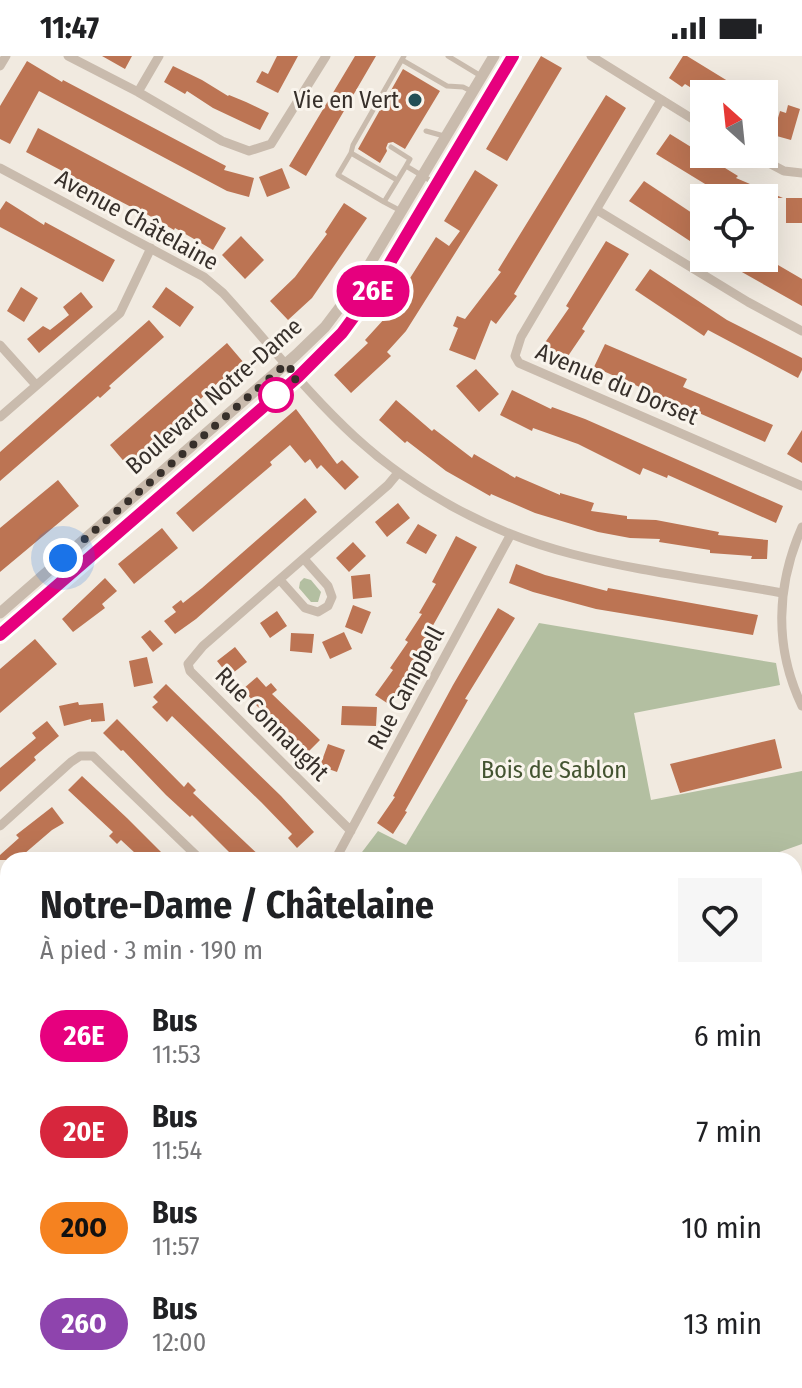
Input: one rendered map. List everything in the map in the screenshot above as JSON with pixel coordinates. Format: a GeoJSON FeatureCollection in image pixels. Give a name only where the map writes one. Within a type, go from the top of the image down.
{"type":"FeatureCollection","features":[{"type":"Feature","properties":{"kind":"street"},"geometry":{"type":"LineString","coordinates":[[0,66],[6,56]]}},
{"type":"Feature","properties":{"kind":"street"},"geometry":{"type":"LineString","coordinates":[[68,56],[222,141],[249,151],[271,144],[326,56]]}},
{"type":"Feature","properties":{"kind":"street"},"geometry":{"type":"LineString","coordinates":[[138,92],[159,56]]}},
{"type":"Feature","properties":{"kind":"street","name":"Boulevard Notre-Dame"},"geometry":{"type":"LineString","coordinates":[[0,613],[325,327],[348,299],[494,56]]}},
{"type":"Feature","properties":{"kind":"street","name":"Boulevard Notre-Dame"},"geometry":{"type":"LineString","coordinates":[[0,635],[298,377],[331,344],[359,312],[513,56]]}},
{"type":"Feature","properties":{"kind":"street"},"geometry":{"type":"LineString","coordinates":[[591,56],[690,118]]}},
{"type":"Feature","properties":{"kind":"street","name":"Avenue du Dorset"},"geometry":{"type":"LineString","coordinates":[[661,100],[521,337],[515,356],[519,363],[802,486]]}},
{"type":"Feature","properties":{"kind":"street","name":"Avenue Châtelaine"},"geometry":{"type":"LineString","coordinates":[[0,168],[213,284],[343,426],[398,473],[442,500],[511,534],[573,555],[782,593]]}},
{"type":"Feature","properties":{"kind":"street"},"geometry":{"type":"LineString","coordinates":[[778,168],[802,173]]}},
{"type":"Feature","properties":{"kind":"street"},"geometry":{"type":"LineString","coordinates":[[597,210],[748,302],[802,331]]}},
{"type":"Feature","properties":{"kind":"street"},"geometry":{"type":"LineString","coordinates":[[0,417],[120,313],[151,248]]}},
{"type":"Feature","properties":{"kind":"street"},"geometry":{"type":"LineString","coordinates":[[0,345],[36,385]]}},
{"type":"Feature","properties":{"kind":"street","name":"Rue Connaught"},"geometry":{"type":"LineString","coordinates":[[351,831],[190,671],[188,664],[203,646],[398,473]]}},
{"type":"Feature","properties":{"kind":"street"},"geometry":{"type":"LineString","coordinates":[[802,527],[782,593],[784,646],[789,674],[802,706]]}},
{"type":"Feature","properties":{"kind":"street","name":"Rue Campbell"},"geometry":{"type":"LineString","coordinates":[[339,852],[511,534]]}},
{"type":"Feature","properties":{"kind":"street"},"geometry":{"type":"LineString","coordinates":[[280,580],[305,608],[318,612],[328,606],[332,597],[328,586],[304,559]]}},
{"type":"Feature","properties":{"kind":"street"},"geometry":{"type":"LineString","coordinates":[[0,826],[71,762],[80,756],[93,756],[193,852]]}},
{"type":"Feature","properties":{"kind":"lane"},"geometry":{"type":"LineString","coordinates":[[448,56],[482,76]]}},
{"type":"Feature","properties":{"kind":"lane"},"geometry":{"type":"LineString","coordinates":[[401,212],[338,175],[403,58],[447,86],[463,87],[473,92]]}},
{"type":"Feature","properties":{"kind":"lane"},"geometry":{"type":"LineString","coordinates":[[426,131],[446,137]]}},
{"type":"Feature","properties":{"kind":"lane"},"geometry":{"type":"LineString","coordinates":[[384,202],[410,159],[391,147]]}},
{"type":"Feature","properties":{"kind":"lane"},"geometry":{"type":"LineString","coordinates":[[351,153],[397,180]]}},
{"type":"Feature","properties":{"kind":"lane"},"geometry":{"type":"LineString","coordinates":[[406,166],[437,185]]}},
{"type":"Feature","properties":{"kind":"green space"},"geometry":{"type":"Polygon","coordinates":[[[304,578],[311,580],[321,592],[318,602],[311,602],[299,588],[304,578]]]}},
{"type":"Feature","properties":{"kind":"green space","name":"Bois de Sablon"},"geometry":{"type":"Polygon","coordinates":[[[539,623],[776,663],[780,685],[634,713],[651,800],[802,771],[802,844],[779,852],[362,852],[378,831],[406,845],[539,623]]]}},
{"type":"Feature","properties":{"kind":"building"},"geometry":{"type":"Polygon","coordinates":[[[102,56],[132,56],[125,69],[102,56]]]}},
{"type":"Feature","properties":{"kind":"building"},"geometry":{"type":"Polygon","coordinates":[[[277,56],[298,56],[278,93],[256,82],[262,71],[268,74],[277,56]]]}},
{"type":"Feature","properties":{"kind":"building"},"geometry":{"type":"Polygon","coordinates":[[[355,56],[376,56],[306,176],[289,166],[355,56]]]}},
{"type":"Feature","properties":{"kind":"building"},"geometry":{"type":"Polygon","coordinates":[[[541,56],[562,68],[507,161],[486,149],[541,56]]]}},
{"type":"Feature","properties":{"kind":"building"},"geometry":{"type":"Polygon","coordinates":[[[683,56],[687,56],[726,80],[690,80],[690,87],[685,84],[682,87],[669,78],[683,56]]]}},
{"type":"Feature","properties":{"kind":"building"},"geometry":{"type":"Polygon","coordinates":[[[27,61],[226,166],[224,170],[254,178],[249,197],[227,191],[39,91],[10,144],[0,139],[0,106],[27,61]]]}},
{"type":"Feature","properties":{"kind":"building"},"geometry":{"type":"Polygon","coordinates":[[[173,66],[228,96],[269,113],[260,130],[164,82],[173,66]]]}},
{"type":"Feature","properties":{"kind":"building"},"geometry":{"type":"Polygon","coordinates":[[[403,69],[440,91],[405,149],[393,142],[388,143],[380,163],[358,149],[403,69]]]}},
{"type":"Feature","properties":{"kind":"building"},"geometry":{"type":"Polygon","coordinates":[[[606,95],[626,108],[514,294],[517,296],[496,324],[491,320],[475,360],[449,350],[458,328],[453,326],[457,316],[465,319],[501,272],[498,270],[606,95]]]}},
{"type":"Feature","properties":{"kind":"building"},"geometry":{"type":"Polygon","coordinates":[[[788,105],[800,109],[791,140],[778,136],[780,111],[786,113],[788,105]]]}},
{"type":"Feature","properties":{"kind":"building"},"geometry":{"type":"Polygon","coordinates":[[[38,128],[226,228],[213,250],[26,152],[38,128]]]}},
{"type":"Feature","properties":{"kind":"building"},"geometry":{"type":"Polygon","coordinates":[[[670,134],[690,146],[690,168],[725,168],[738,176],[736,178],[750,184],[705,184],[656,154],[670,134]]]}},
{"type":"Feature","properties":{"kind":"building"},"geometry":{"type":"Polygon","coordinates":[[[282,168],[290,188],[267,197],[259,177],[282,168]]]}},
{"type":"Feature","properties":{"kind":"building"},"geometry":{"type":"Polygon","coordinates":[[[475,170],[498,185],[406,331],[387,352],[391,356],[351,393],[334,375],[368,343],[365,340],[396,306],[393,305],[436,237],[449,246],[460,231],[444,221],[475,170]]]}},
{"type":"Feature","properties":{"kind":"building"},"geometry":{"type":"Polygon","coordinates":[[[644,181],[690,212],[690,241],[629,201],[644,181]]]}},
{"type":"Feature","properties":{"kind":"building"},"geometry":{"type":"Polygon","coordinates":[[[786,198],[802,198],[802,223],[786,223],[786,198]]]}},
{"type":"Feature","properties":{"kind":"building"},"geometry":{"type":"Polygon","coordinates":[[[6,201],[44,225],[45,222],[115,260],[103,282],[0,227],[0,210],[6,201]]]}},
{"type":"Feature","properties":{"kind":"building"},"geometry":{"type":"Polygon","coordinates":[[[344,203],[367,218],[312,298],[288,320],[270,301],[295,277],[327,234],[325,232],[344,203]]]}},
{"type":"Feature","properties":{"kind":"building"},"geometry":{"type":"Polygon","coordinates":[[[241,236],[264,260],[245,279],[222,255],[241,236]]]}},
{"type":"Feature","properties":{"kind":"building"},"geometry":{"type":"Polygon","coordinates":[[[606,241],[629,254],[566,359],[544,344],[569,308],[566,306],[606,241]]]}},
{"type":"Feature","properties":{"kind":"building"},"geometry":{"type":"Polygon","coordinates":[[[778,265],[802,279],[802,306],[742,272],[778,272],[778,265]]]}},
{"type":"Feature","properties":{"kind":"building"},"geometry":{"type":"Polygon","coordinates":[[[650,269],[727,320],[802,358],[798,378],[708,330],[704,336],[635,290],[650,269]]]}},
{"type":"Feature","properties":{"kind":"building"},"geometry":{"type":"Polygon","coordinates":[[[21,287],[38,298],[24,322],[7,311],[21,287]]]}},
{"type":"Feature","properties":{"kind":"building"},"geometry":{"type":"Polygon","coordinates":[[[166,287],[194,307],[180,327],[152,307],[166,287]]]}},
{"type":"Feature","properties":{"kind":"building"},"geometry":{"type":"Polygon","coordinates":[[[81,292],[93,307],[39,353],[27,339],[43,326],[50,330],[69,315],[63,307],[81,292]]]}},
{"type":"Feature","properties":{"kind":"building"},"geometry":{"type":"Polygon","coordinates":[[[149,320],[164,337],[109,386],[111,388],[100,398],[98,396],[0,481],[0,452],[149,320]]]}},
{"type":"Feature","properties":{"kind":"building"},"geometry":{"type":"Polygon","coordinates":[[[227,343],[244,363],[209,390],[186,415],[127,465],[110,445],[227,343]]]}},
{"type":"Feature","properties":{"kind":"building"},"geometry":{"type":"Polygon","coordinates":[[[605,344],[687,379],[683,387],[773,425],[765,442],[594,367],[605,344]]]}},
{"type":"Feature","properties":{"kind":"building"},"geometry":{"type":"Polygon","coordinates":[[[476,369],[499,394],[479,412],[456,386],[476,369]]]}},
{"type":"Feature","properties":{"kind":"building"},"geometry":{"type":"Polygon","coordinates":[[[512,390],[783,506],[776,523],[668,475],[667,478],[643,468],[640,475],[578,444],[533,428],[532,431],[500,415],[512,390]]]}},
{"type":"Feature","properties":{"kind":"building"},"geometry":{"type":"Polygon","coordinates":[[[396,400],[432,431],[434,429],[472,458],[474,454],[515,478],[560,495],[594,503],[591,511],[627,516],[627,519],[656,520],[719,532],[718,535],[768,540],[767,559],[710,553],[710,550],[659,542],[660,539],[598,532],[490,496],[446,471],[407,441],[405,443],[379,420],[396,400]]]}},
{"type":"Feature","properties":{"kind":"building"},"geometry":{"type":"Polygon","coordinates":[[[296,409],[337,464],[342,460],[359,477],[345,490],[321,465],[317,469],[310,459],[305,463],[290,445],[270,462],[272,465],[193,532],[176,513],[296,409]]]}},
{"type":"Feature","properties":{"kind":"building"},"geometry":{"type":"Polygon","coordinates":[[[802,430],[802,463],[787,454],[802,430]]]}},
{"type":"Feature","properties":{"kind":"building"},"geometry":{"type":"Polygon","coordinates":[[[58,480],[79,506],[0,572],[0,528],[58,480]]]}},
{"type":"Feature","properties":{"kind":"building"},"geometry":{"type":"Polygon","coordinates":[[[305,498],[317,512],[175,634],[164,621],[176,612],[172,607],[181,600],[183,603],[202,588],[305,498]]]}},
{"type":"Feature","properties":{"kind":"building"},"geometry":{"type":"Polygon","coordinates":[[[398,503],[410,518],[387,537],[375,522],[398,503]]]}},
{"type":"Feature","properties":{"kind":"building"},"geometry":{"type":"Polygon","coordinates":[[[418,524],[437,535],[426,554],[406,543],[418,524]]]}},
{"type":"Feature","properties":{"kind":"building"},"geometry":{"type":"Polygon","coordinates":[[[162,528],[178,548],[134,584],[118,564],[162,528]]]}},
{"type":"Feature","properties":{"kind":"building"},"geometry":{"type":"Polygon","coordinates":[[[456,536],[477,547],[416,657],[418,659],[400,685],[403,687],[390,705],[375,695],[408,642],[405,640],[422,614],[419,613],[436,584],[432,582],[456,536]]]}},
{"type":"Feature","properties":{"kind":"building"},"geometry":{"type":"Polygon","coordinates":[[[353,542],[366,556],[349,572],[336,558],[353,542]]]}},
{"type":"Feature","properties":{"kind":"building"},"geometry":{"type":"Polygon","coordinates":[[[516,564],[607,591],[608,588],[758,615],[753,635],[596,609],[533,592],[509,583],[516,564]]]}},
{"type":"Feature","properties":{"kind":"building"},"geometry":{"type":"Polygon","coordinates":[[[370,574],[372,597],[353,599],[351,576],[370,574]]]}},
{"type":"Feature","properties":{"kind":"building"},"geometry":{"type":"Polygon","coordinates":[[[105,578],[117,591],[102,604],[105,608],[73,632],[62,619],[105,578]]]}},
{"type":"Feature","properties":{"kind":"building"},"geometry":{"type":"Polygon","coordinates":[[[353,605],[371,612],[362,634],[345,627],[353,605]]]}},
{"type":"Feature","properties":{"kind":"building"},"geometry":{"type":"Polygon","coordinates":[[[498,608],[515,618],[465,699],[468,700],[393,834],[377,823],[395,797],[453,685],[498,608]]]}},
{"type":"Feature","properties":{"kind":"building"},"geometry":{"type":"Polygon","coordinates":[[[277,611],[287,626],[270,638],[260,623],[277,611]]]}},
{"type":"Feature","properties":{"kind":"building"},"geometry":{"type":"Polygon","coordinates":[[[150,630],[163,644],[153,652],[141,637],[150,630]]]}},
{"type":"Feature","properties":{"kind":"building"},"geometry":{"type":"Polygon","coordinates":[[[344,632],[352,649],[330,659],[322,642],[344,632]]]}},
{"type":"Feature","properties":{"kind":"building"},"geometry":{"type":"Polygon","coordinates":[[[291,633],[314,634],[312,653],[290,651],[291,633]]]}},
{"type":"Feature","properties":{"kind":"building"},"geometry":{"type":"Polygon","coordinates":[[[35,639],[57,664],[0,713],[0,669],[35,639]]]}},
{"type":"Feature","properties":{"kind":"building"},"geometry":{"type":"Polygon","coordinates":[[[235,647],[247,662],[229,676],[217,661],[235,647]]]}},
{"type":"Feature","properties":{"kind":"building"},"geometry":{"type":"Polygon","coordinates":[[[147,657],[153,683],[134,687],[129,661],[147,657]]]}},
{"type":"Feature","properties":{"kind":"building"},"geometry":{"type":"Polygon","coordinates":[[[257,677],[266,687],[271,683],[277,690],[272,694],[320,740],[307,753],[243,689],[257,677]]]}},
{"type":"Feature","properties":{"kind":"building"},"geometry":{"type":"Polygon","coordinates":[[[166,684],[314,832],[297,848],[288,838],[292,834],[261,802],[172,716],[167,722],[152,707],[158,702],[153,697],[166,684]]]}},
{"type":"Feature","properties":{"kind":"building"},"geometry":{"type":"Polygon","coordinates":[[[78,702],[79,705],[103,703],[105,721],[91,722],[91,719],[64,726],[59,706],[78,702]]]}},
{"type":"Feature","properties":{"kind":"building"},"geometry":{"type":"Polygon","coordinates":[[[342,706],[377,707],[376,726],[341,725],[342,706]]]}},
{"type":"Feature","properties":{"kind":"building"},"geometry":{"type":"Polygon","coordinates":[[[117,719],[184,787],[188,782],[196,790],[193,793],[256,852],[229,852],[103,733],[117,719]]]}},
{"type":"Feature","properties":{"kind":"building"},"geometry":{"type":"Polygon","coordinates":[[[47,721],[59,736],[0,792],[0,768],[36,738],[32,733],[47,721]]]}},
{"type":"Feature","properties":{"kind":"building"},"geometry":{"type":"Polygon","coordinates":[[[775,739],[782,768],[680,793],[670,764],[775,739]]]}},
{"type":"Feature","properties":{"kind":"building"},"geometry":{"type":"Polygon","coordinates":[[[328,744],[345,750],[337,772],[320,766],[328,744]]]}},
{"type":"Feature","properties":{"kind":"building"},"geometry":{"type":"Polygon","coordinates":[[[82,776],[161,852],[134,852],[121,840],[117,844],[109,836],[113,832],[68,790],[82,776]]]}},
{"type":"Feature","properties":{"kind":"building"},"geometry":{"type":"Polygon","coordinates":[[[52,807],[64,823],[26,852],[3,852],[19,838],[16,835],[52,807]]]}},
{"type":"Feature","properties":{"kind":"bus line","name":"26E"},"geometry":{"type":"LineString","coordinates":[[0,635],[298,377],[342,333],[375,288],[513,56]]}},
{"type":"Feature","properties":{"kind":"place","name":"Vie en Vert"},"geometry":{"type":"Point","coordinates":[415,100]}},
{"type":"Feature","properties":{"kind":"route"},"geometry":{"type":"LineString","coordinates":[[63,558],[286,364],[298,377],[276,395]]}}]}
